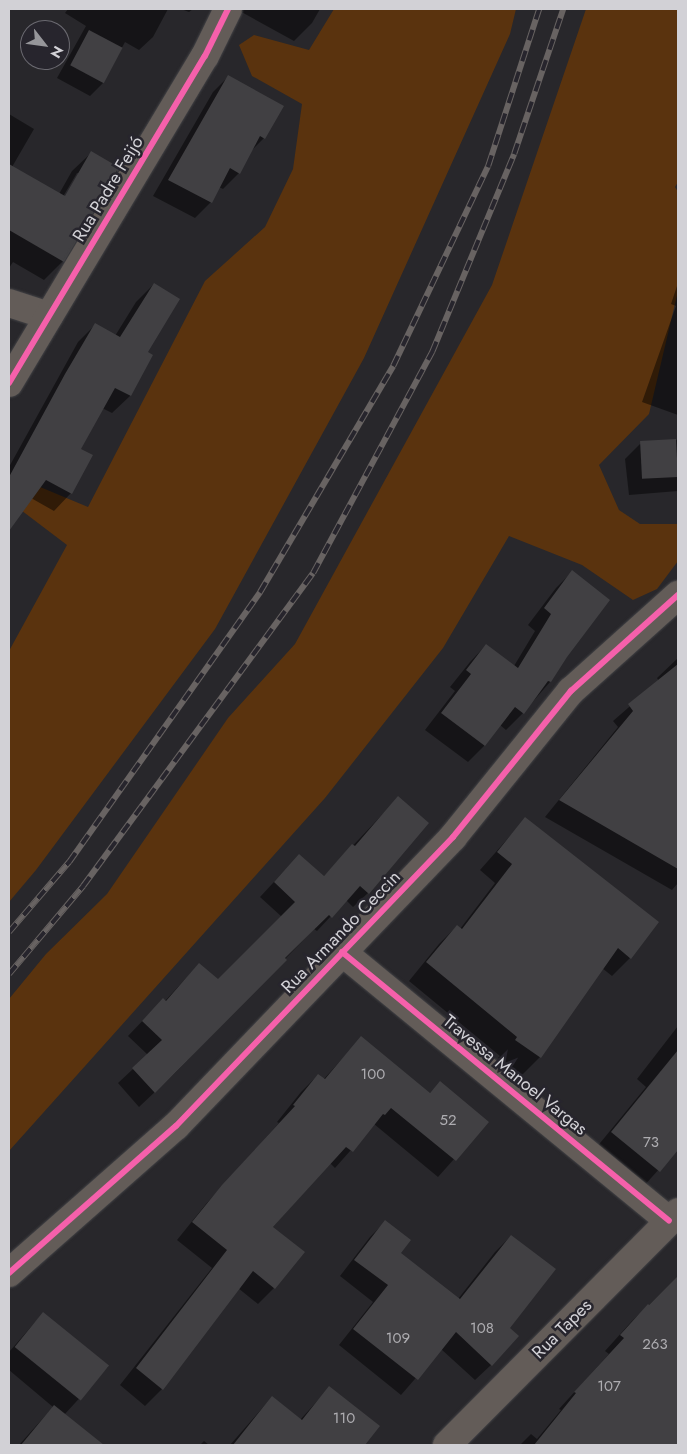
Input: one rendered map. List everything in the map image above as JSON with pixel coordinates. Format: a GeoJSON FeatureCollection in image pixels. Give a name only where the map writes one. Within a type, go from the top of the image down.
{"type":"FeatureCollection","features":[{"type":"Feature","properties":{"kind":"street","name":"Rua Padre Feijó"},"geometry":{"type":"LineString","coordinates":[[9,383],[205,56],[228,9]]}},
{"type":"Feature","properties":{"kind":"street"},"geometry":{"type":"LineString","coordinates":[[9,303],[49,316]]}},
{"type":"Feature","properties":{"kind":"street","name":"Rua Armando Ceccin"},"geometry":{"type":"LineString","coordinates":[[9,1273],[176,1126],[452,837],[571,691],[678,595]]}},
{"type":"Feature","properties":{"kind":"street","name":"Travessa Manoel Vargas"},"geometry":{"type":"LineString","coordinates":[[342,952],[674,1216]]}},
{"type":"Feature","properties":{"kind":"street","name":"Rua Tapes"},"geometry":{"type":"LineString","coordinates":[[447,1445],[674,1216]]}},
{"type":"Feature","properties":{"kind":"shaded area"},"geometry":{"type":"Polygon","coordinates":[[[334,9],[516,9],[510,34],[364,358],[215,629],[36,870],[9,902],[9,651],[67,545],[9,501],[9,474],[88,507],[205,281],[265,227],[293,169],[302,104],[252,76],[239,45],[254,35],[309,50],[334,9]]]}},
{"type":"Feature","properties":{"kind":"shaded area"},"geometry":{"type":"Polygon","coordinates":[[[586,9],[678,9],[678,182],[675,187],[678,192],[678,291],[649,414],[599,465],[619,510],[640,524],[678,524],[678,561],[657,589],[633,600],[582,565],[509,536],[443,648],[325,798],[9,1151],[9,999],[46,954],[107,894],[228,718],[295,644],[492,285],[586,9]]]}},
{"type":"Feature","properties":{"kind":"building"},"geometry":{"type":"Polygon","coordinates":[[[89,30],[123,48],[104,83],[70,65],[89,30]]]}},
{"type":"Feature","properties":{"kind":"building"},"geometry":{"type":"Polygon","coordinates":[[[228,75],[284,106],[265,139],[260,136],[240,174],[230,168],[212,203],[168,180],[228,75]]]}},
{"type":"Feature","properties":{"kind":"building"},"geometry":{"type":"Polygon","coordinates":[[[91,151],[120,168],[64,262],[9,230],[9,164],[65,196],[91,151]]]}},
{"type":"Feature","properties":{"kind":"building"},"geometry":{"type":"Polygon","coordinates":[[[154,283],[180,299],[148,352],[153,355],[131,396],[115,388],[81,449],[93,455],[72,494],[46,480],[9,531],[9,477],[65,374],[95,323],[120,337],[154,283]]]}},
{"type":"Feature","properties":{"kind":"building"},"geometry":{"type":"Polygon","coordinates":[[[676,439],[678,477],[642,479],[640,441],[676,439]]]}},
{"type":"Feature","properties":{"kind":"building"},"geometry":{"type":"Polygon","coordinates":[[[572,570],[610,600],[567,657],[551,682],[548,681],[524,714],[515,707],[485,746],[441,713],[471,674],[466,670],[486,644],[518,668],[551,614],[544,608],[572,570]]]}},
{"type":"Feature","properties":{"kind":"building"},"geometry":{"type":"Polygon","coordinates":[[[678,664],[678,869],[559,800],[633,711],[628,704],[678,664]]]}},
{"type":"Feature","properties":{"kind":"building"},"geometry":{"type":"Polygon","coordinates":[[[398,796],[429,823],[369,894],[360,886],[332,918],[329,915],[285,958],[287,960],[155,1093],[132,1068],[162,1040],[142,1021],[163,998],[166,1001],[199,963],[218,979],[295,902],[274,882],[299,854],[324,876],[352,844],[355,846],[398,796]]]}},
{"type":"Feature","properties":{"kind":"building"},"geometry":{"type":"Polygon","coordinates":[[[525,817],[659,922],[631,959],[618,948],[541,1058],[515,1040],[517,1037],[426,962],[457,925],[462,929],[512,864],[497,852],[525,817]]]}},
{"type":"Feature","properties":{"kind":"building"},"geometry":{"type":"Polygon","coordinates":[[[361,1036],[430,1093],[440,1081],[489,1122],[456,1161],[391,1108],[385,1115],[383,1114],[353,1152],[346,1147],[273,1227],[305,1252],[275,1289],[253,1271],[163,1390],[136,1368],[227,1250],[192,1222],[222,1185],[295,1106],[293,1105],[318,1074],[325,1079],[361,1036]]]}},
{"type":"Feature","properties":{"kind":"building"},"geometry":{"type":"Polygon","coordinates":[[[678,1050],[678,1150],[660,1172],[611,1132],[678,1050]]]}},
{"type":"Feature","properties":{"kind":"building"},"geometry":{"type":"Polygon","coordinates":[[[385,1220],[411,1240],[401,1253],[460,1299],[511,1235],[556,1269],[510,1328],[519,1336],[492,1366],[456,1332],[418,1380],[353,1329],[388,1285],[354,1260],[385,1220]]]}},
{"type":"Feature","properties":{"kind":"building"},"geometry":{"type":"Polygon","coordinates":[[[678,1276],[678,1445],[534,1445],[576,1393],[574,1392],[624,1338],[620,1335],[648,1304],[678,1276]]]}},
{"type":"Feature","properties":{"kind":"building"},"geometry":{"type":"Polygon","coordinates":[[[43,1312],[109,1365],[81,1400],[15,1347],[43,1312]]]}},
{"type":"Feature","properties":{"kind":"building"},"geometry":{"type":"Polygon","coordinates":[[[329,1386],[380,1426],[365,1445],[233,1445],[272,1396],[302,1420],[329,1386]]]}},
{"type":"Feature","properties":{"kind":"building"},"geometry":{"type":"Polygon","coordinates":[[[54,1405],[104,1445],[21,1445],[54,1405]]]}},
{"type":"Feature","properties":{"kind":"railway"},"geometry":{"type":"LineString","coordinates":[[9,932],[69,862],[260,592],[393,366],[488,166],[539,9]]}},
{"type":"Feature","properties":{"kind":"railway"},"geometry":{"type":"LineString","coordinates":[[9,974],[83,886],[313,573],[432,352],[514,154],[563,9]]}},
{"type":"Feature","properties":{"kind":"cycle path"},"geometry":{"type":"LineString","coordinates":[[9,383],[205,56],[228,9]]}},
{"type":"Feature","properties":{"kind":"cycle path"},"geometry":{"type":"LineString","coordinates":[[9,1273],[176,1126],[453,837],[571,691],[678,595]]}},
{"type":"Feature","properties":{"kind":"cycle path"},"geometry":{"type":"LineString","coordinates":[[342,952],[669,1221]]}}]}
